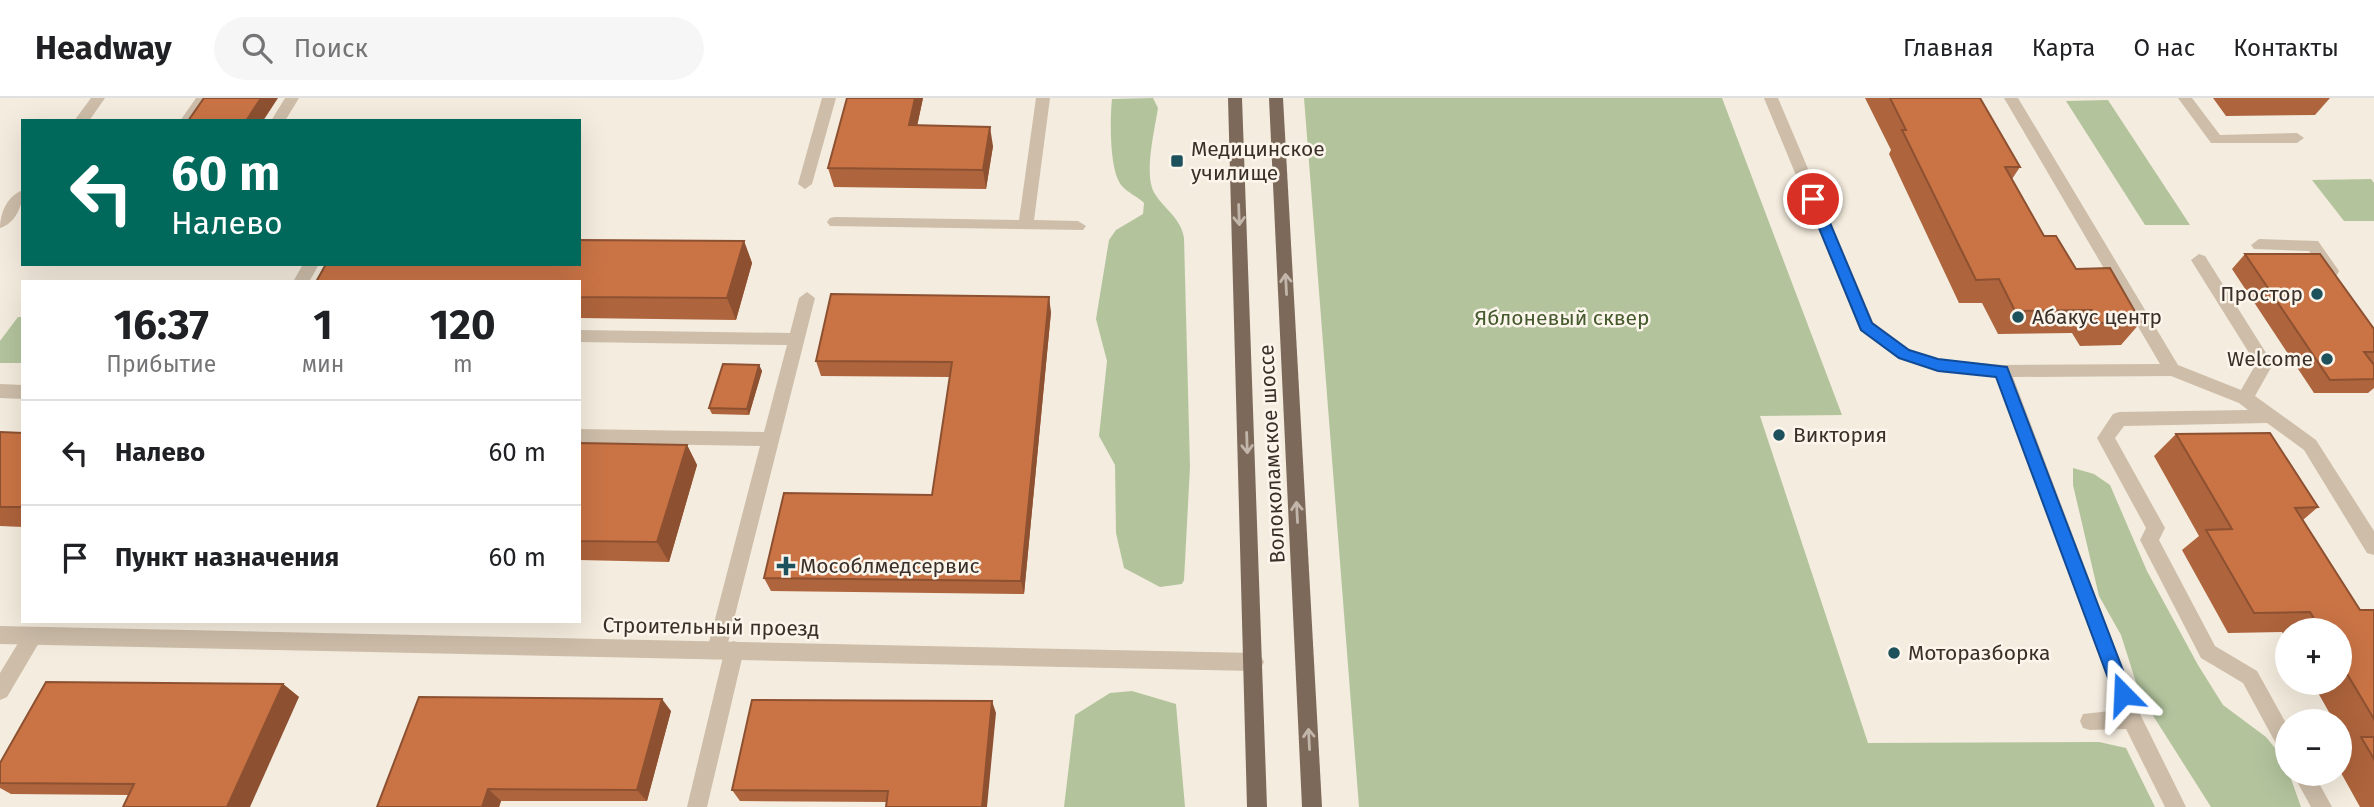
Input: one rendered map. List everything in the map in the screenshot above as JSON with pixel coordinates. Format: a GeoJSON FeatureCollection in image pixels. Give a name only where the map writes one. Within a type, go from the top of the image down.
{"type":"FeatureCollection","features":[{"type":"Feature","properties":{"kind":"main road","name":"Волоколамское шоссе"},"geometry":{"type":"LineString","coordinates":[[1236,98],[1256,807]]}},
{"type":"Feature","properties":{"kind":"main road","name":"Волоколамское шоссе"},"geometry":{"type":"LineString","coordinates":[[1276,98],[1312,807]]}},
{"type":"Feature","properties":{"kind":"street"},"geometry":{"type":"LineString","coordinates":[[82,119],[98,98]]}},
{"type":"Feature","properties":{"kind":"street"},"geometry":{"type":"LineString","coordinates":[[188,119],[203,98]]}},
{"type":"Feature","properties":{"kind":"street"},"geometry":{"type":"LineString","coordinates":[[279,119],[292,98]]}},
{"type":"Feature","properties":{"kind":"street"},"geometry":{"type":"LineString","coordinates":[[805,184],[829,98]]}},
{"type":"Feature","properties":{"kind":"street"},"geometry":{"type":"LineString","coordinates":[[1026,225],[1043,98]]}},
{"type":"Feature","properties":{"kind":"street"},"geometry":{"type":"LineString","coordinates":[[1771,98],[1866,326],[1904,354],[1938,365],[2001,371],[2172,370],[2245,398],[2310,445],[2374,547]]}},
{"type":"Feature","properties":{"kind":"street"},"geometry":{"type":"LineString","coordinates":[[2011,98],[2172,370]]}},
{"type":"Feature","properties":{"kind":"street"},"geometry":{"type":"LineString","coordinates":[[2185,98],[2216,140],[2297,138]]}},
{"type":"Feature","properties":{"kind":"street"},"geometry":{"type":"LineString","coordinates":[[0,223],[21,197]]}},
{"type":"Feature","properties":{"kind":"street"},"geometry":{"type":"LineString","coordinates":[[835,222],[1078,226]]}},
{"type":"Feature","properties":{"kind":"street"},"geometry":{"type":"LineString","coordinates":[[2259,245],[2313,245],[2338,281]]}},
{"type":"Feature","properties":{"kind":"street"},"geometry":{"type":"LineString","coordinates":[[2199,260],[2266,364],[2245,398]]}},
{"type":"Feature","properties":{"kind":"street"},"geometry":{"type":"LineString","coordinates":[[301,280],[310,266]]}},
{"type":"Feature","properties":{"kind":"street"},"geometry":{"type":"LineString","coordinates":[[697,807],[725,650],[771,439],[807,298]]}},
{"type":"Feature","properties":{"kind":"street"},"geometry":{"type":"LineString","coordinates":[[581,336],[796,339]]}},
{"type":"Feature","properties":{"kind":"street"},"geometry":{"type":"LineString","coordinates":[[2001,371],[2132,719],[2176,807]]}},
{"type":"Feature","properties":{"kind":"street"},"geometry":{"type":"LineString","coordinates":[[0,391],[21,391]]}},
{"type":"Feature","properties":{"kind":"street"},"geometry":{"type":"LineString","coordinates":[[2269,416],[2119,419],[2106,438],[2156,528],[2149,540],[2208,652],[2250,677],[2275,722]]}},
{"type":"Feature","properties":{"kind":"street"},"geometry":{"type":"LineString","coordinates":[[581,436],[771,439]]}},
{"type":"Feature","properties":{"kind":"street","name":"Строительный проезд"},"geometry":{"type":"LineString","coordinates":[[0,635],[1254,662]]}},
{"type":"Feature","properties":{"kind":"street"},"geometry":{"type":"LineString","coordinates":[[0,691],[33,636]]}},
{"type":"Feature","properties":{"kind":"street"},"geometry":{"type":"LineString","coordinates":[[2090,721],[2132,719]]}},
{"type":"Feature","properties":{"kind":"street"},"geometry":{"type":"LineString","coordinates":[[2310,786],[2322,807]]}},
{"type":"Feature","properties":{"kind":"green space"},"geometry":{"type":"Polygon","coordinates":[[[1153,98],[1158,108],[1150,165],[1152,186],[1159,200],[1180,225],[1184,238],[1190,467],[1184,580],[1182,584],[1160,587],[1124,568],[1116,533],[1115,465],[1099,436],[1107,361],[1096,319],[1109,240],[1116,230],[1143,214],[1144,203],[1127,191],[1118,179],[1111,131],[1112,99],[1153,98]]]}},
{"type":"Feature","properties":{"kind":"green space","name":"Яблоневый сквер"},"geometry":{"type":"Polygon","coordinates":[[[1304,98],[1722,98],[1842,415],[1760,416],[1868,743],[2099,742],[2126,748],[2155,807],[1359,807],[1304,98]]]}},
{"type":"Feature","properties":{"kind":"green space"},"geometry":{"type":"Polygon","coordinates":[[[2108,100],[2190,225],[2145,225],[2066,101],[2108,100]]]}},
{"type":"Feature","properties":{"kind":"green space"},"geometry":{"type":"Polygon","coordinates":[[[2371,179],[2374,183],[2374,221],[2344,221],[2312,180],[2371,179]]]}},
{"type":"Feature","properties":{"kind":"green space"},"geometry":{"type":"Polygon","coordinates":[[[18,317],[21,317],[21,363],[0,363],[0,341],[18,317]]]}},
{"type":"Feature","properties":{"kind":"green space"},"geometry":{"type":"Polygon","coordinates":[[[2073,468],[2094,474],[2110,485],[2147,571],[2198,665],[2223,705],[2266,737],[2275,748],[2275,786],[2294,786],[2301,807],[2211,807],[2140,695],[2121,635],[2099,596],[2073,485],[2073,468]]]}},
{"type":"Feature","properties":{"kind":"green space"},"geometry":{"type":"Polygon","coordinates":[[[1132,691],[1176,704],[1185,807],[1064,807],[1075,715],[1110,693],[1132,691]]]}},
{"type":"Feature","properties":{"kind":"building"},"geometry":{"type":"Polygon","coordinates":[[[204,98],[261,98],[247,119],[189,119],[204,98]]]}},
{"type":"Feature","properties":{"kind":"building"},"geometry":{"type":"Polygon","coordinates":[[[847,98],[915,98],[909,125],[990,127],[983,170],[828,168],[847,98]]]}},
{"type":"Feature","properties":{"kind":"building"},"geometry":{"type":"Polygon","coordinates":[[[1890,98],[1980,98],[2020,167],[2005,167],[2044,236],[2056,236],[2076,269],[2110,268],[2141,322],[2100,323],[2092,310],[2015,311],[1999,279],[1976,280],[1902,130],[1906,130],[1890,98]]]}},
{"type":"Feature","properties":{"kind":"building"},"geometry":{"type":"Polygon","coordinates":[[[581,240],[744,241],[727,298],[581,297],[581,280],[317,280],[325,266],[581,266],[581,240]]]}},
{"type":"Feature","properties":{"kind":"building"},"geometry":{"type":"Polygon","coordinates":[[[2245,254],[2320,254],[2374,329],[2374,352],[2364,352],[2374,365],[2374,379],[2330,380],[2245,254]]]}},
{"type":"Feature","properties":{"kind":"building"},"geometry":{"type":"Polygon","coordinates":[[[831,294],[1049,297],[1021,581],[764,578],[784,493],[932,495],[952,362],[816,361],[831,294]]]}},
{"type":"Feature","properties":{"kind":"building"},"geometry":{"type":"Polygon","coordinates":[[[723,364],[759,365],[747,409],[709,408],[723,364]]]}},
{"type":"Feature","properties":{"kind":"building"},"geometry":{"type":"Polygon","coordinates":[[[0,432],[21,433],[21,507],[0,507],[0,432]]]}},
{"type":"Feature","properties":{"kind":"building"},"geometry":{"type":"Polygon","coordinates":[[[2270,433],[2318,507],[2295,508],[2360,610],[2374,610],[2374,719],[2352,682],[2352,618],[2314,618],[2310,612],[2254,613],[2206,530],[2232,529],[2176,434],[2270,433]]]}},
{"type":"Feature","properties":{"kind":"building"},"geometry":{"type":"Polygon","coordinates":[[[581,443],[687,445],[657,542],[581,541],[581,443]]]}},
{"type":"Feature","properties":{"kind":"building"},"geometry":{"type":"Polygon","coordinates":[[[46,682],[283,684],[227,807],[123,807],[134,784],[0,783],[0,763],[46,682]]]}},
{"type":"Feature","properties":{"kind":"building"},"geometry":{"type":"Polygon","coordinates":[[[419,697],[662,699],[637,790],[488,789],[482,807],[377,807],[419,697]]]}},
{"type":"Feature","properties":{"kind":"building"},"geometry":{"type":"Polygon","coordinates":[[[752,700],[992,701],[982,807],[886,807],[888,791],[732,790],[752,700]]]}},
{"type":"Feature","properties":{"kind":"building"},"geometry":{"type":"Polygon","coordinates":[[[2361,737],[2374,737],[2374,759],[2361,737]]]}},
{"type":"Feature","properties":{"kind":"place","name":"Медицинское училище"},"geometry":{"type":"Point","coordinates":[1177,161]}},
{"type":"Feature","properties":{"kind":"place","name":"Простор"},"geometry":{"type":"Point","coordinates":[2317,294]}},
{"type":"Feature","properties":{"kind":"place","name":"Абакус центр"},"geometry":{"type":"Point","coordinates":[2018,317]}},
{"type":"Feature","properties":{"kind":"place","name":"Welcome"},"geometry":{"type":"Point","coordinates":[2327,359]}},
{"type":"Feature","properties":{"kind":"place","name":"Виктория"},"geometry":{"type":"Point","coordinates":[1779,435]}},
{"type":"Feature","properties":{"kind":"place","name":"Мособлмедсервис"},"geometry":{"type":"Point","coordinates":[786,566]}},
{"type":"Feature","properties":{"kind":"place","name":"Моторазборка"},"geometry":{"type":"Point","coordinates":[1894,653]}},
{"type":"Feature","properties":{"kind":"route"},"geometry":{"type":"LineString","coordinates":[[1813,199],[1866,326],[1904,354],[1938,365],[2001,371],[2123,694]]}}]}
